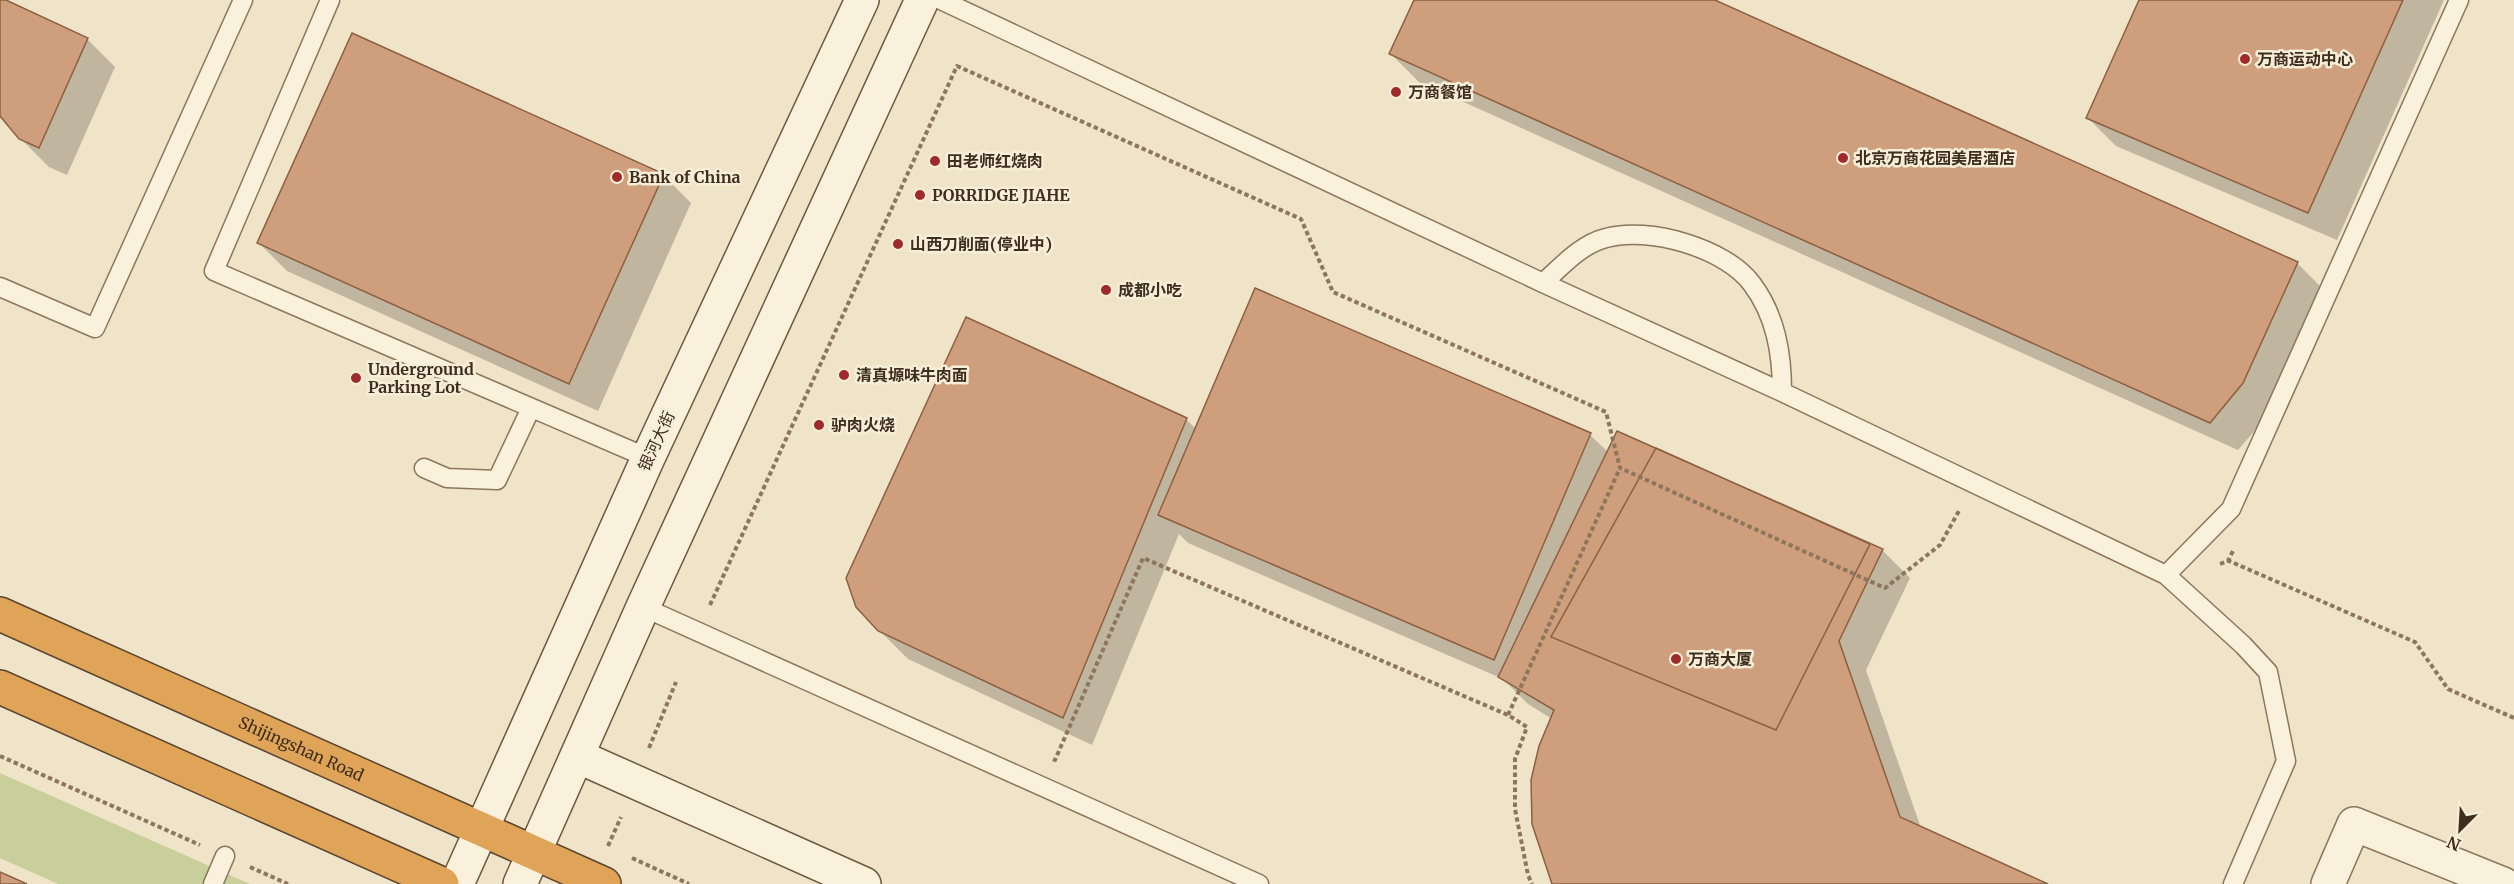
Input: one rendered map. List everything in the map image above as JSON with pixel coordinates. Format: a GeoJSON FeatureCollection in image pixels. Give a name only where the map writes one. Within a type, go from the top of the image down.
{"type":"FeatureCollection","features":[{"type":"Feature","properties":{"kind":"highway","name":"Shijingshan Road"},"geometry":{"type":"LineString","coordinates":[[0,614],[604,884]]}},
{"type":"Feature","properties":{"kind":"highway"},"geometry":{"type":"LineString","coordinates":[[0,687],[442,884]]}},
{"type":"Feature","properties":{"kind":"main road","name":"银河大街"},"geometry":{"type":"LineString","coordinates":[[457,884],[648,458],[862,0]]}},
{"type":"Feature","properties":{"kind":"main road"},"geometry":{"type":"LineString","coordinates":[[520,884],[643,607],[922,0]]}},
{"type":"Feature","properties":{"kind":"main road"},"geometry":{"type":"LineString","coordinates":[[577,756],[864,884]]}},
{"type":"Feature","properties":{"kind":"main road"},"geometry":{"type":"LineString","coordinates":[[2328,884],[2354,824],[2503,884]]}},
{"type":"Feature","properties":{"kind":"lane"},"geometry":{"type":"LineString","coordinates":[[0,287],[95,327],[243,0]]}},
{"type":"Feature","properties":{"kind":"lane"},"geometry":{"type":"LineString","coordinates":[[330,0],[214,271],[648,458]]}},
{"type":"Feature","properties":{"kind":"lane"},"geometry":{"type":"LineString","coordinates":[[941,0],[1543,283],[1782,392],[2166,575],[2243,645],[2268,672],[2286,761],[2233,884]]}},
{"type":"Feature","properties":{"kind":"lane"},"geometry":{"type":"LineString","coordinates":[[2166,575],[2231,509],[2459,0]]}},
{"type":"Feature","properties":{"kind":"lane"},"geometry":{"type":"LineString","coordinates":[[1543,283],[1585,247],[1605,238],[1633,234],[1690,243],[1728,263],[1752,283],[1774,324],[1782,361],[1782,392]]}},
{"type":"Feature","properties":{"kind":"lane"},"geometry":{"type":"LineString","coordinates":[[424,468],[447,478],[497,480],[531,408]]}},
{"type":"Feature","properties":{"kind":"lane"},"geometry":{"type":"LineString","coordinates":[[643,607],[1259,884]]}},
{"type":"Feature","properties":{"kind":"lane"},"geometry":{"type":"LineString","coordinates":[[213,884],[225,856]]}},
{"type":"Feature","properties":{"kind":"path"},"geometry":{"type":"LineString","coordinates":[[720,609],[709,604],[957,66],[1301,219],[1333,292],[1606,412],[1620,468],[1508,715]]}},
{"type":"Feature","properties":{"kind":"path"},"geometry":{"type":"LineString","coordinates":[[1620,468],[1885,588],[1940,545],[1973,484]]}},
{"type":"Feature","properties":{"kind":"path"},"geometry":{"type":"LineString","coordinates":[[2195,545],[2415,642],[2448,689],[2514,718]]}},
{"type":"Feature","properties":{"kind":"path"},"geometry":{"type":"LineString","coordinates":[[1044,755],[1055,759],[1143,558],[1508,715],[1527,727],[1515,759],[1515,809],[1528,875],[1532,884]]}},
{"type":"Feature","properties":{"kind":"path"},"geometry":{"type":"LineString","coordinates":[[647,752],[676,682]]}},
{"type":"Feature","properties":{"kind":"path"},"geometry":{"type":"LineString","coordinates":[[0,756],[288,884]]}},
{"type":"Feature","properties":{"kind":"path"},"geometry":{"type":"LineString","coordinates":[[618,852],[608,847],[625,808]]}},
{"type":"Feature","properties":{"kind":"path"},"geometry":{"type":"LineString","coordinates":[[628,856],[689,884]]}},
{"type":"Feature","properties":{"kind":"green space"},"geometry":{"type":"Polygon","coordinates":[[[0,773],[250,884],[58,884],[0,858],[0,773]]]}},
{"type":"Feature","properties":{"kind":"building"},"geometry":{"type":"Polygon","coordinates":[[[0,0],[6,0],[88,38],[39,148],[19,139],[0,116],[0,0]]]}},
{"type":"Feature","properties":{"kind":"building","name":"北京万商花园美居酒店"},"geometry":{"type":"Polygon","coordinates":[[[1414,0],[1715,0],[2298,262],[2243,383],[2210,423],[1389,54],[1414,0]]]}},
{"type":"Feature","properties":{"kind":"building","name":"万商运动中心"},"geometry":{"type":"Polygon","coordinates":[[[2139,0],[2403,0],[2308,213],[2086,118],[2139,0]]]}},
{"type":"Feature","properties":{"kind":"building"},"geometry":{"type":"Polygon","coordinates":[[[352,33],[664,174],[569,384],[257,243],[352,33]]]}},
{"type":"Feature","properties":{"kind":"building"},"geometry":{"type":"Polygon","coordinates":[[[1255,288],[1591,433],[1494,660],[1158,515],[1255,288]]]}},
{"type":"Feature","properties":{"kind":"building"},"geometry":{"type":"Polygon","coordinates":[[[966,317],[1187,418],[1063,718],[878,631],[856,607],[846,578],[966,317]]]}},
{"type":"Feature","properties":{"kind":"building","name":"万商大厦"},"geometry":{"type":"Polygon","coordinates":[[[1617,431],[1883,549],[1839,641],[1900,817],[2048,884],[1552,884],[1532,824],[1531,780],[1539,746],[1554,710],[1498,677],[1617,431]]]}},
{"type":"Feature","properties":{"kind":"building"},"geometry":{"type":"Polygon","coordinates":[[[1656,448],[1870,544],[1776,730],[1551,637],[1656,448]]]}},
{"type":"Feature","properties":{"kind":"building"},"geometry":{"type":"Polygon","coordinates":[[[0,872],[27,884],[0,884],[0,872]]]}},
{"type":"Feature","properties":{"kind":"place","name":"万商运动中心"},"geometry":{"type":"Point","coordinates":[2245,59]}},
{"type":"Feature","properties":{"kind":"place","name":"万商餐馆"},"geometry":{"type":"Point","coordinates":[1396,92]}},
{"type":"Feature","properties":{"kind":"place","name":"北京万商花园美居酒店"},"geometry":{"type":"Point","coordinates":[1843,158]}},
{"type":"Feature","properties":{"kind":"place","name":"田老师红烧肉"},"geometry":{"type":"Point","coordinates":[935,161]}},
{"type":"Feature","properties":{"kind":"place","name":"Bank of China"},"geometry":{"type":"Point","coordinates":[617,177]}},
{"type":"Feature","properties":{"kind":"place","name":"PORRIDGE JIAHE"},"geometry":{"type":"Point","coordinates":[920,195]}},
{"type":"Feature","properties":{"kind":"place","name":"山西刀削面(停业中)"},"geometry":{"type":"Point","coordinates":[898,244]}},
{"type":"Feature","properties":{"kind":"place","name":"成都小吃"},"geometry":{"type":"Point","coordinates":[1106,290]}},
{"type":"Feature","properties":{"kind":"place","name":"清真塬味牛肉面"},"geometry":{"type":"Point","coordinates":[844,375]}},
{"type":"Feature","properties":{"kind":"place","name":"Underground Parking Lot"},"geometry":{"type":"Point","coordinates":[356,378]}},
{"type":"Feature","properties":{"kind":"place","name":"驴肉火烧"},"geometry":{"type":"Point","coordinates":[819,425]}},
{"type":"Feature","properties":{"kind":"place","name":"万商大厦"},"geometry":{"type":"Point","coordinates":[1676,659]}}]}
